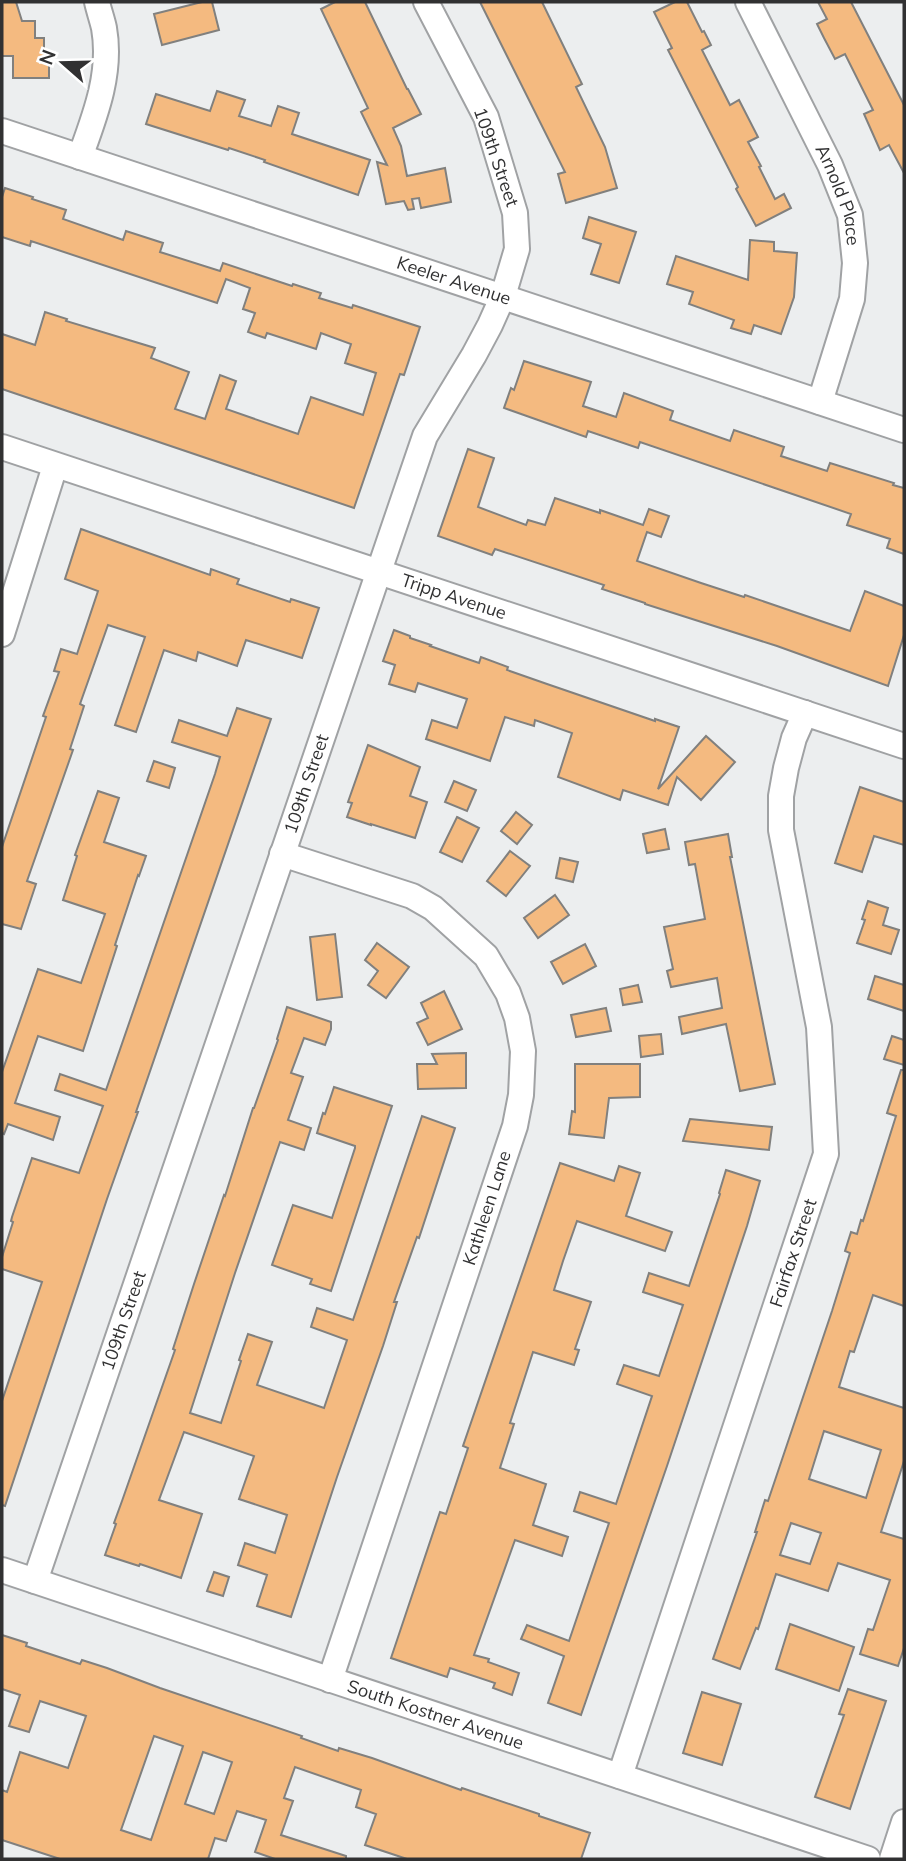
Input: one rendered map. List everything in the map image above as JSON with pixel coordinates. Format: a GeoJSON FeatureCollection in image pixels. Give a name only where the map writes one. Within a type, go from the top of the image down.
{"type":"FeatureCollection","features":[{"type":"Feature","properties":{"kind":"street"},"geometry":{"type":"LineString","coordinates":[[80,157],[103,88],[106,59],[104,30],[97,2]]}},
{"type":"Feature","properties":{"kind":"street","name":"109th Street"},"geometry":{"type":"LineString","coordinates":[[35,1581],[425,436],[474,355],[503,296],[517,249],[515,213],[486,117],[426,2]]}},
{"type":"Feature","properties":{"kind":"street","name":"Arnold Place"},"geometry":{"type":"LineString","coordinates":[[748,2],[830,165],[850,215],[855,263],[852,299],[820,402]]}},
{"type":"Feature","properties":{"kind":"street","name":"Keeler Avenue"},"geometry":{"type":"LineString","coordinates":[[2,131],[904,430]]}},
{"type":"Feature","properties":{"kind":"street","name":"Tripp Avenue"},"geometry":{"type":"LineString","coordinates":[[2,447],[904,746]]}},
{"type":"Feature","properties":{"kind":"street"},"geometry":{"type":"LineString","coordinates":[[2,635],[55,466]]}},
{"type":"Feature","properties":{"kind":"street","name":"Fairfax Street"},"geometry":{"type":"LineString","coordinates":[[620,1776],[826,1154],[819,1027],[781,830],[781,796],[786,768],[794,738],[805,713]]}},
{"type":"Feature","properties":{"kind":"street","name":"Kathleen Lane"},"geometry":{"type":"LineString","coordinates":[[282,854],[412,896],[433,908],[486,956],[498,974],[517,1018],[523,1051],[521,1095],[515,1126],[330,1680]]}},
{"type":"Feature","properties":{"kind":"street","name":"South Kostner Avenue"},"geometry":{"type":"LineString","coordinates":[[2,1570],[868,1859]]}},
{"type":"Feature","properties":{"kind":"street"},"geometry":{"type":"LineString","coordinates":[[892,1859],[904,1822]]}},
{"type":"Feature","properties":{"kind":"building"},"geometry":{"type":"Polygon","coordinates":[[[2,2],[16,2],[22,21],[35,21],[35,38],[44,38],[44,51],[49,51],[49,78],[13,78],[13,56],[2,56],[2,2]]]}},
{"type":"Feature","properties":{"kind":"building"},"geometry":{"type":"Polygon","coordinates":[[[212,2],[219,30],[162,45],[154,14],[212,2]]]}},
{"type":"Feature","properties":{"kind":"building"},"geometry":{"type":"Polygon","coordinates":[[[335,2],[365,2],[421,114],[393,128],[401,146],[407,176],[445,168],[451,202],[421,208],[419,198],[412,199],[414,209],[408,210],[404,201],[386,204],[377,162],[387,165],[361,112],[368,108],[321,9],[335,2]]]}},
{"type":"Feature","properties":{"kind":"building"},"geometry":{"type":"Polygon","coordinates":[[[480,2],[542,2],[582,84],[576,87],[605,147],[617,188],[566,203],[558,174],[565,172],[480,2]]]}},
{"type":"Feature","properties":{"kind":"building"},"geometry":{"type":"Polygon","coordinates":[[[675,2],[687,2],[702,32],[704,31],[711,45],[702,50],[730,105],[739,100],[758,137],[748,142],[761,166],[759,167],[775,199],[784,194],[791,208],[756,226],[668,50],[672,48],[654,12],[675,2]]]}},
{"type":"Feature","properties":{"kind":"building"},"geometry":{"type":"Polygon","coordinates":[[[818,2],[851,2],[904,105],[904,173],[889,145],[880,150],[864,114],[873,110],[845,54],[835,59],[817,24],[827,19],[818,2]]]}},
{"type":"Feature","properties":{"kind":"building"},"geometry":{"type":"Polygon","coordinates":[[[217,91],[245,100],[239,116],[271,126],[278,106],[299,113],[292,134],[370,160],[358,195],[264,162],[265,160],[146,124],[156,94],[210,111],[217,91]]]}},
{"type":"Feature","properties":{"kind":"building"},"geometry":{"type":"Polygon","coordinates":[[[5,188],[66,210],[63,219],[123,240],[126,231],[163,243],[160,252],[220,271],[223,263],[321,293],[319,298],[352,308],[353,305],[420,327],[404,375],[400,374],[354,508],[2,389],[2,334],[35,345],[45,312],[155,348],[151,358],[189,372],[175,409],[205,419],[220,375],[236,381],[226,409],[298,434],[311,397],[363,415],[376,373],[345,363],[351,344],[321,333],[316,349],[267,333],[265,338],[248,332],[255,313],[243,309],[250,288],[226,279],[217,303],[31,241],[30,246],[2,237],[2,197],[5,188]]]}},
{"type":"Feature","properties":{"kind":"building"},"geometry":{"type":"Polygon","coordinates":[[[589,217],[636,232],[619,283],[591,274],[601,244],[583,238],[589,217]]]}},
{"type":"Feature","properties":{"kind":"building"},"geometry":{"type":"Polygon","coordinates":[[[750,240],[774,242],[774,251],[797,253],[794,297],[781,334],[754,325],[751,334],[731,328],[734,320],[689,304],[693,292],[667,284],[676,256],[748,280],[750,240]]]}},
{"type":"Feature","properties":{"kind":"building"},"geometry":{"type":"Polygon","coordinates":[[[524,361],[591,382],[583,406],[616,417],[624,393],[673,411],[670,420],[730,441],[734,430],[784,447],[781,456],[827,471],[830,463],[904,488],[904,554],[887,548],[890,539],[847,525],[851,514],[640,442],[638,448],[588,431],[586,437],[504,408],[511,388],[514,390],[524,361]]]}},
{"type":"Feature","properties":{"kind":"building"},"geometry":{"type":"Polygon","coordinates":[[[468,449],[494,458],[478,507],[526,525],[528,520],[545,525],[555,498],[643,525],[649,509],[669,516],[661,537],[647,532],[637,561],[850,631],[865,591],[904,606],[904,635],[888,686],[777,646],[602,589],[604,585],[495,549],[492,555],[438,536],[468,449]]]}},
{"type":"Feature","properties":{"kind":"building"},"geometry":{"type":"Polygon","coordinates":[[[81,529],[210,575],[211,569],[239,579],[237,584],[290,602],[291,599],[319,608],[302,658],[246,640],[237,666],[198,652],[196,661],[164,650],[136,732],[115,725],[145,637],[108,625],[80,704],[84,706],[70,749],[73,750],[27,881],[36,884],[21,929],[2,924],[2,847],[46,717],[43,716],[59,672],[54,671],[61,649],[77,654],[98,591],[65,579],[81,529]]]}},
{"type":"Feature","properties":{"kind":"building"},"geometry":{"type":"Polygon","coordinates":[[[394,630],[479,663],[481,657],[508,667],[507,670],[679,727],[658,789],[706,736],[735,762],[701,800],[677,777],[668,805],[623,790],[620,800],[558,777],[572,733],[535,720],[534,726],[505,717],[490,761],[426,739],[432,720],[457,728],[467,699],[418,683],[415,692],[389,684],[395,665],[383,661],[394,630]]]}},
{"type":"Feature","properties":{"kind":"building"},"geometry":{"type":"Polygon","coordinates":[[[237,708],[271,719],[5,1506],[2,1505],[2,1401],[42,1282],[2,1269],[2,1257],[13,1222],[12,1217],[32,1158],[79,1173],[103,1106],[55,1090],[60,1074],[106,1090],[215,774],[220,757],[172,742],[179,720],[227,736],[237,708]]]}},
{"type":"Feature","properties":{"kind":"building"},"geometry":{"type":"Polygon","coordinates":[[[368,745],[420,767],[410,796],[427,802],[415,838],[347,817],[352,803],[348,802],[368,745]]]}},
{"type":"Feature","properties":{"kind":"building"},"geometry":{"type":"Polygon","coordinates":[[[154,761],[175,768],[169,788],[147,781],[154,761]]]}},
{"type":"Feature","properties":{"kind":"building"},"geometry":{"type":"Polygon","coordinates":[[[454,781],[476,790],[467,811],[445,802],[454,781]]]}},
{"type":"Feature","properties":{"kind":"building"},"geometry":{"type":"Polygon","coordinates":[[[860,787],[904,802],[904,845],[874,836],[862,872],[835,863],[860,787]]]}},
{"type":"Feature","properties":{"kind":"building"},"geometry":{"type":"Polygon","coordinates":[[[98,791],[119,798],[104,842],[146,856],[115,945],[117,946],[83,1051],[38,1036],[15,1103],[60,1117],[53,1140],[8,1124],[4,1134],[2,1072],[38,969],[81,983],[105,914],[63,900],[77,856],[75,855],[98,791]]]}},
{"type":"Feature","properties":{"kind":"building"},"geometry":{"type":"Polygon","coordinates":[[[516,812],[532,825],[517,844],[501,831],[516,812]]]}},
{"type":"Feature","properties":{"kind":"building"},"geometry":{"type":"Polygon","coordinates":[[[457,817],[479,828],[462,862],[440,852],[457,817]]]}},
{"type":"Feature","properties":{"kind":"building"},"geometry":{"type":"Polygon","coordinates":[[[665,829],[669,849],[647,853],[643,834],[665,829]]]}},
{"type":"Feature","properties":{"kind":"building"},"geometry":{"type":"Polygon","coordinates":[[[728,834],[730,857],[775,1084],[740,1091],[726,1024],[682,1034],[679,1017],[722,1008],[717,978],[671,987],[667,971],[673,969],[664,927],[705,919],[695,864],[689,865],[685,842],[728,834]]]}},
{"type":"Feature","properties":{"kind":"building"},"geometry":{"type":"Polygon","coordinates":[[[510,851],[530,866],[506,896],[487,881],[510,851]]]}},
{"type":"Feature","properties":{"kind":"building"},"geometry":{"type":"Polygon","coordinates":[[[560,858],[578,862],[573,882],[556,878],[560,858]]]}},
{"type":"Feature","properties":{"kind":"building"},"geometry":{"type":"Polygon","coordinates":[[[555,895],[569,915],[538,938],[524,918],[555,895]]]}},
{"type":"Feature","properties":{"kind":"building"},"geometry":{"type":"Polygon","coordinates":[[[868,901],[888,908],[883,925],[899,930],[891,954],[857,943],[868,901]]]}},
{"type":"Feature","properties":{"kind":"building"},"geometry":{"type":"Polygon","coordinates":[[[335,934],[342,997],[317,1000],[310,937],[335,934]]]}},
{"type":"Feature","properties":{"kind":"building"},"geometry":{"type":"Polygon","coordinates":[[[377,943],[409,967],[386,998],[368,985],[378,971],[365,960],[377,943]]]}},
{"type":"Feature","properties":{"kind":"building"},"geometry":{"type":"Polygon","coordinates":[[[585,944],[596,966],[563,984],[551,962],[585,944]]]}},
{"type":"Feature","properties":{"kind":"building"},"geometry":{"type":"Polygon","coordinates":[[[875,976],[904,985],[904,1011],[868,999],[875,976]]]}},
{"type":"Feature","properties":{"kind":"building"},"geometry":{"type":"Polygon","coordinates":[[[638,985],[642,1002],[623,1005],[620,989],[638,985]]]}},
{"type":"Feature","properties":{"kind":"building"},"geometry":{"type":"Polygon","coordinates":[[[444,991],[462,1029],[428,1045],[417,1023],[428,1018],[421,1003],[444,991]]]}},
{"type":"Feature","properties":{"kind":"building"},"geometry":{"type":"Polygon","coordinates":[[[287,1007],[331,1022],[325,1045],[304,1038],[291,1073],[303,1077],[288,1120],[311,1128],[304,1150],[280,1142],[190,1413],[221,1423],[248,1334],[272,1342],[257,1385],[324,1408],[347,1340],[311,1327],[317,1308],[353,1320],[422,1116],[455,1128],[419,1238],[417,1237],[394,1302],[397,1302],[383,1346],[291,1617],[257,1606],[267,1575],[238,1565],[245,1543],[275,1553],[287,1515],[239,1499],[254,1456],[184,1432],[159,1500],[202,1514],[181,1578],[105,1555],[287,1007]]]}},
{"type":"Feature","properties":{"kind":"building"},"geometry":{"type":"Polygon","coordinates":[[[606,1008],[611,1031],[576,1037],[571,1015],[606,1008]]]}},
{"type":"Feature","properties":{"kind":"building"},"geometry":{"type":"Polygon","coordinates":[[[661,1034],[663,1054],[641,1057],[639,1036],[661,1034]]]}},
{"type":"Feature","properties":{"kind":"building"},"geometry":{"type":"Polygon","coordinates":[[[892,1036],[904,1040],[904,1065],[884,1059],[892,1036]]]}},
{"type":"Feature","properties":{"kind":"building"},"geometry":{"type":"Polygon","coordinates":[[[466,1053],[466,1088],[418,1089],[417,1064],[437,1064],[432,1054],[466,1053]]]}},
{"type":"Feature","properties":{"kind":"building"},"geometry":{"type":"Polygon","coordinates":[[[575,1064],[640,1064],[640,1097],[609,1098],[604,1138],[569,1134],[572,1111],[575,1112],[575,1064]]]}},
{"type":"Feature","properties":{"kind":"building"},"geometry":{"type":"Polygon","coordinates":[[[901,1070],[904,1070],[904,1306],[873,1295],[854,1352],[850,1351],[839,1387],[904,1408],[904,1461],[881,1532],[904,1539],[904,1648],[898,1666],[860,1654],[868,1629],[873,1630],[890,1580],[838,1563],[828,1591],[776,1574],[758,1629],[756,1628],[740,1669],[713,1659],[757,1532],[765,1500],[768,1501],[832,1311],[850,1253],[845,1251],[851,1232],[857,1234],[861,1220],[863,1221],[896,1116],[887,1113],[901,1070]],[[824,1431],[809,1479],[866,1498],[881,1450],[824,1431]],[[791,1523],[780,1555],[810,1564],[821,1533],[791,1523]]]}},
{"type":"Feature","properties":{"kind":"building"},"geometry":{"type":"Polygon","coordinates":[[[334,1087],[392,1106],[331,1291],[310,1284],[312,1279],[272,1265],[293,1205],[332,1218],[355,1148],[317,1133],[334,1087]]]}},
{"type":"Feature","properties":{"kind":"building"},"geometry":{"type":"Polygon","coordinates":[[[690,1119],[772,1127],[769,1150],[683,1141],[690,1119]]]}},
{"type":"Feature","properties":{"kind":"building"},"geometry":{"type":"Polygon","coordinates":[[[560,1163],[614,1181],[619,1166],[640,1173],[626,1216],[672,1232],[665,1251],[577,1221],[563,1261],[554,1290],[591,1302],[575,1349],[579,1350],[574,1365],[533,1352],[510,1423],[514,1424],[500,1468],[546,1484],[533,1525],[568,1537],[562,1556],[515,1540],[474,1655],[519,1673],[512,1695],[493,1688],[495,1683],[450,1668],[447,1677],[391,1658],[440,1512],[446,1514],[468,1448],[463,1446],[560,1163]]]}},
{"type":"Feature","properties":{"kind":"building"},"geometry":{"type":"Polygon","coordinates":[[[726,1170],[760,1181],[667,1466],[581,1715],[548,1703],[564,1656],[521,1639],[527,1625],[569,1641],[609,1523],[574,1511],[580,1492],[616,1504],[652,1396],[617,1384],[624,1365],[659,1376],[683,1305],[643,1292],[649,1273],[689,1286],[726,1170]]]}},
{"type":"Feature","properties":{"kind":"building"},"geometry":{"type":"Polygon","coordinates":[[[214,1572],[229,1577],[223,1596],[207,1591],[214,1572]]]}},
{"type":"Feature","properties":{"kind":"building"},"geometry":{"type":"Polygon","coordinates":[[[790,1624],[854,1647],[839,1691],[776,1669],[790,1624]]]}},
{"type":"Feature","properties":{"kind":"building"},"geometry":{"type":"Polygon","coordinates":[[[2,1635],[27,1643],[26,1646],[80,1664],[82,1660],[107,1668],[338,1751],[339,1748],[372,1758],[590,1833],[581,1859],[407,1859],[365,1845],[376,1814],[356,1807],[361,1790],[295,1767],[284,1798],[293,1801],[281,1835],[346,1856],[346,1859],[275,1859],[255,1852],[266,1820],[237,1811],[226,1841],[215,1838],[208,1859],[60,1859],[2,1840],[2,1790],[7,1792],[20,1752],[68,1768],[86,1716],[40,1701],[29,1732],[9,1726],[20,1695],[2,1689],[2,1635]],[[154,1736],[121,1830],[151,1840],[183,1746],[154,1736]],[[203,1752],[185,1804],[214,1814],[232,1762],[203,1752]]]}},
{"type":"Feature","properties":{"kind":"building"},"geometry":{"type":"Polygon","coordinates":[[[848,1689],[886,1701],[850,1809],[815,1797],[844,1715],[839,1714],[848,1689]]]}},
{"type":"Feature","properties":{"kind":"building"},"geometry":{"type":"Polygon","coordinates":[[[702,1692],[741,1704],[722,1765],[683,1753],[702,1692]]]}}]}
